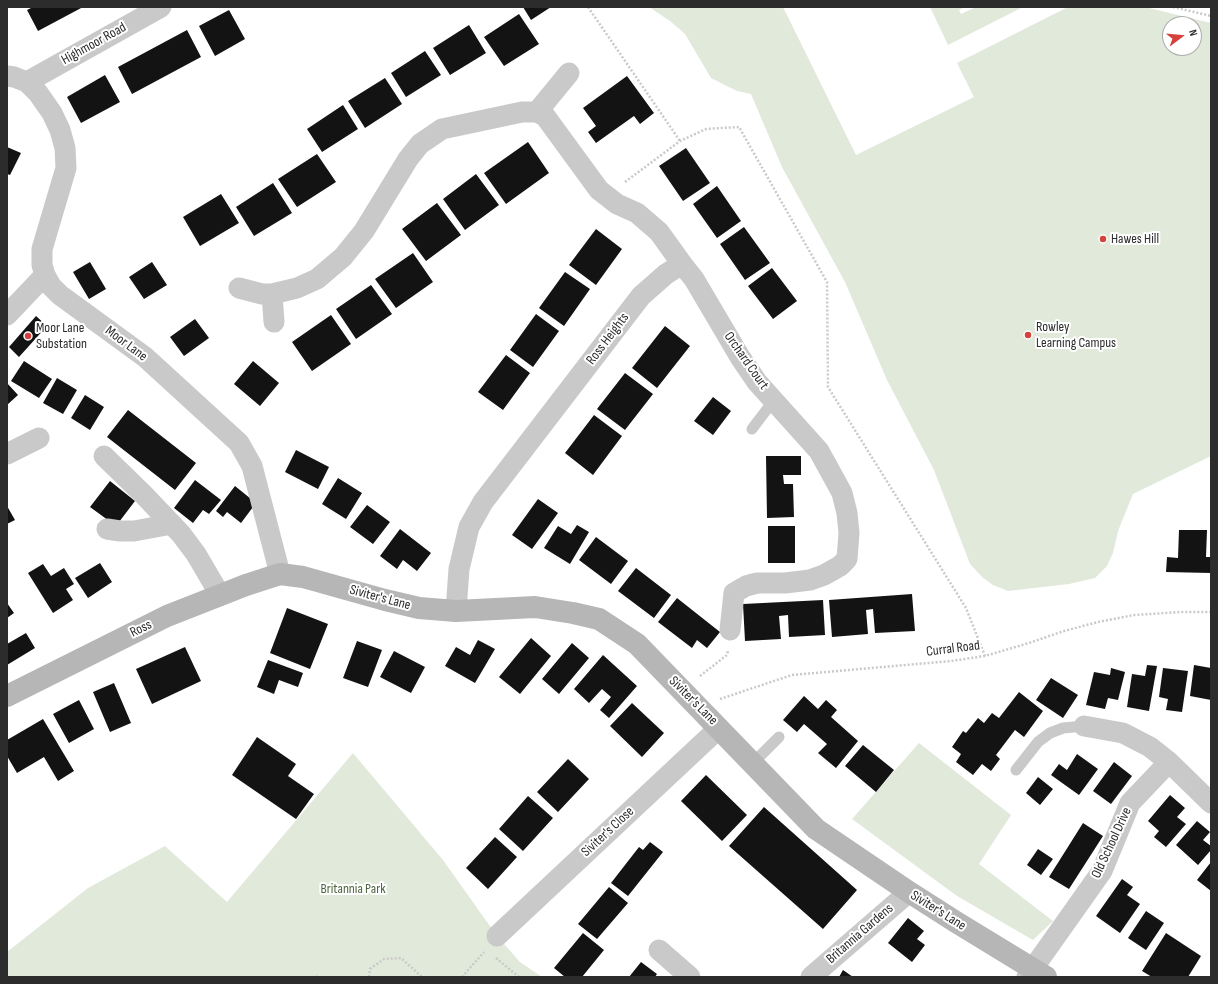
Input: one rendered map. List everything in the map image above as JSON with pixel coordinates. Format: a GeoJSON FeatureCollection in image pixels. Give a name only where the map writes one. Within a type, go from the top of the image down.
{"type":"FeatureCollection","features":[{"type":"Feature","properties":{"kind":"street","name":"Highmoor Road"},"geometry":{"type":"LineString","coordinates":[[27,82],[161,7]]}},
{"type":"Feature","properties":{"kind":"street"},"geometry":{"type":"LineString","coordinates":[[537,112],[569,73]]}},
{"type":"Feature","properties":{"kind":"street"},"geometry":{"type":"LineString","coordinates":[[7,76],[27,82]]}},
{"type":"Feature","properties":{"kind":"street","name":"Moor Lane"},"geometry":{"type":"LineString","coordinates":[[27,82],[38,93],[52,113],[60,130],[65,148],[66,168],[42,249],[42,265],[45,275],[51,286],[60,296],[145,356],[239,443],[252,466],[280,574]]}},
{"type":"Feature","properties":{"kind":"street"},"geometry":{"type":"LineString","coordinates":[[239,288],[262,294],[272,294],[297,288],[317,279],[343,257],[364,231],[408,159],[420,144],[442,129],[522,112],[537,112],[545,116],[599,190],[617,204],[637,213],[659,232],[682,264]]}},
{"type":"Feature","properties":{"kind":"street","name":"Orchard Court"},"geometry":{"type":"LineString","coordinates":[[682,264],[694,279],[740,357],[757,382],[819,451],[842,493],[849,533],[848,560],[824,575],[810,580],[785,583],[757,582],[734,593],[730,630]]}},
{"type":"Feature","properties":{"kind":"street","name":"Ross Heights"},"geometry":{"type":"LineString","coordinates":[[456,611],[459,569],[469,527],[483,502],[641,296],[666,274],[682,264]]}},
{"type":"Feature","properties":{"kind":"street"},"geometry":{"type":"LineString","coordinates":[[7,315],[45,275]]}},
{"type":"Feature","properties":{"kind":"street"},"geometry":{"type":"LineString","coordinates":[[272,294],[274,322]]}},
{"type":"Feature","properties":{"kind":"street"},"geometry":{"type":"LineString","coordinates":[[7,454],[40,438]]}},
{"type":"Feature","properties":{"kind":"street"},"geometry":{"type":"LineString","coordinates":[[104,456],[172,524],[196,554],[220,595]]}},
{"type":"Feature","properties":{"kind":"street"},"geometry":{"type":"LineString","coordinates":[[107,529],[134,531],[172,524]]}},
{"type":"Feature","properties":{"kind":"street","name":"Siviter's Lane"},"geometry":{"type":"LineString","coordinates":[[280,574],[309,579],[419,608],[456,611],[534,606],[573,612],[599,619],[637,644],[816,829],[909,892],[1036,974]]}},
{"type":"Feature","properties":{"kind":"street","name":"Ross"},"geometry":{"type":"LineString","coordinates":[[7,696],[167,616],[220,595],[280,574]]}},
{"type":"Feature","properties":{"kind":"street"},"geometry":{"type":"LineString","coordinates":[[1084,726],[1123,733],[1150,747],[1169,762],[1211,803]]}},
{"type":"Feature","properties":{"kind":"street","name":"Siviter's Close"},"geometry":{"type":"LineString","coordinates":[[492,947],[719,728]]}},
{"type":"Feature","properties":{"kind":"street","name":"Old School Drive"},"geometry":{"type":"LineString","coordinates":[[1036,974],[1102,871],[1130,803],[1169,762]]}},
{"type":"Feature","properties":{"kind":"street","name":"Britannia Gardens"},"geometry":{"type":"LineString","coordinates":[[811,977],[909,892]]}},
{"type":"Feature","properties":{"kind":"street"},"geometry":{"type":"LineString","coordinates":[[659,950],[690,977]]}},
{"type":"Feature","properties":{"kind":"lane"},"geometry":{"type":"LineString","coordinates":[[752,429],[774,400]]}},
{"type":"Feature","properties":{"kind":"lane"},"geometry":{"type":"LineString","coordinates":[[1016,770],[1038,742],[1050,733],[1064,728],[1084,726]]}},
{"type":"Feature","properties":{"kind":"lane"},"geometry":{"type":"LineString","coordinates":[[753,763],[779,737]]}},
{"type":"Feature","properties":{"kind":"path"},"geometry":{"type":"LineString","coordinates":[[588,7],[680,141]]}},
{"type":"Feature","properties":{"kind":"path"},"geometry":{"type":"LineString","coordinates":[[1174,7],[1211,16]]}},
{"type":"Feature","properties":{"kind":"path"},"geometry":{"type":"LineString","coordinates":[[607,196],[680,141],[706,129],[739,127],[827,282],[828,387],[966,608],[985,656]]}},
{"type":"Feature","properties":{"kind":"path","name":"Curral Road"},"geometry":{"type":"LineString","coordinates":[[698,706],[792,675],[951,661],[985,656],[1064,631],[1134,615],[1211,612]]}},
{"type":"Feature","properties":{"kind":"path"},"geometry":{"type":"LineString","coordinates":[[682,690],[727,655],[730,630]]}},
{"type":"Feature","properties":{"kind":"path"},"geometry":{"type":"LineString","coordinates":[[462,977],[492,947],[519,977]]}},
{"type":"Feature","properties":{"kind":"path"},"geometry":{"type":"LineString","coordinates":[[369,977],[370,969],[384,959],[401,958],[422,977]]}},
{"type":"Feature","properties":{"kind":"green space","name":"Rowley Learning Campus"},"geometry":{"type":"Polygon","coordinates":[[[649,7],[783,7],[856,155],[974,97],[957,63],[1068,7],[1145,7],[1182,16],[1162,16],[1162,56],[1202,56],[1202,21],[1211,23],[1211,456],[1133,494],[1118,531],[1113,553],[1107,566],[1095,578],[1069,584],[1008,591],[993,585],[982,577],[970,564],[934,470],[887,380],[845,282],[782,167],[751,94],[737,91],[711,78],[685,34],[670,21],[649,7]]]}},
{"type":"Feature","properties":{"kind":"green space"},"geometry":{"type":"Polygon","coordinates":[[[930,7],[965,7],[959,10],[961,14],[976,7],[1023,7],[948,45],[930,7]]]}},
{"type":"Feature","properties":{"kind":"green space"},"geometry":{"type":"Polygon","coordinates":[[[919,743],[1011,815],[979,864],[1053,921],[1033,940],[957,896],[852,819],[919,743]]]}},
{"type":"Feature","properties":{"kind":"green space","name":"Britannia Park"},"geometry":{"type":"Polygon","coordinates":[[[353,753],[443,860],[497,936],[520,962],[542,977],[7,977],[7,952],[88,888],[165,846],[227,902],[353,753]]]}},
{"type":"Feature","properties":{"kind":"building"},"geometry":{"type":"Polygon","coordinates":[[[33,7],[83,7],[38,31],[27,10],[33,7]]]}},
{"type":"Feature","properties":{"kind":"building"},"geometry":{"type":"Polygon","coordinates":[[[523,7],[551,7],[531,20],[523,7]]]}},
{"type":"Feature","properties":{"kind":"building"},"geometry":{"type":"Polygon","coordinates":[[[229,10],[245,39],[215,56],[199,26],[229,10]]]}},
{"type":"Feature","properties":{"kind":"building"},"geometry":{"type":"Polygon","coordinates":[[[519,14],[539,44],[504,66],[484,37],[519,14]]]}},
{"type":"Feature","properties":{"kind":"building"},"geometry":{"type":"Polygon","coordinates":[[[469,25],[486,53],[450,75],[433,48],[469,25]]]}},
{"type":"Feature","properties":{"kind":"building"},"geometry":{"type":"Polygon","coordinates":[[[187,30],[201,57],[132,94],[118,67],[187,30]]]}},
{"type":"Feature","properties":{"kind":"building"},"geometry":{"type":"Polygon","coordinates":[[[425,51],[441,75],[406,97],[391,73],[425,51]]]}},
{"type":"Feature","properties":{"kind":"building"},"geometry":{"type":"Polygon","coordinates":[[[105,75],[120,102],[81,123],[67,97],[105,75]]]}},
{"type":"Feature","properties":{"kind":"building"},"geometry":{"type":"Polygon","coordinates":[[[627,76],[654,113],[640,124],[634,116],[596,143],[588,132],[596,126],[583,108],[627,76]]]}},
{"type":"Feature","properties":{"kind":"building"},"geometry":{"type":"Polygon","coordinates":[[[385,78],[402,104],[365,128],[348,101],[385,78]]]}},
{"type":"Feature","properties":{"kind":"building"},"geometry":{"type":"Polygon","coordinates":[[[343,105],[358,129],[322,152],[307,129],[343,105]]]}},
{"type":"Feature","properties":{"kind":"building"},"geometry":{"type":"Polygon","coordinates":[[[528,142],[549,173],[506,204],[484,173],[528,142]]]}},
{"type":"Feature","properties":{"kind":"building"},"geometry":{"type":"Polygon","coordinates":[[[7,147],[21,153],[10,175],[7,174],[7,147]]]}},
{"type":"Feature","properties":{"kind":"building"},"geometry":{"type":"Polygon","coordinates":[[[686,148],[710,183],[683,201],[659,166],[686,148]]]}},
{"type":"Feature","properties":{"kind":"building"},"geometry":{"type":"Polygon","coordinates":[[[317,154],[336,182],[297,207],[278,179],[317,154]]]}},
{"type":"Feature","properties":{"kind":"building"},"geometry":{"type":"Polygon","coordinates":[[[476,174],[499,205],[465,230],[443,199],[476,174]]]}},
{"type":"Feature","properties":{"kind":"building"},"geometry":{"type":"Polygon","coordinates":[[[273,183],[292,213],[254,236],[236,207],[273,183]]]}},
{"type":"Feature","properties":{"kind":"building"},"geometry":{"type":"Polygon","coordinates":[[[717,186],[741,221],[717,238],[693,204],[717,186]]]}},
{"type":"Feature","properties":{"kind":"building"},"geometry":{"type":"Polygon","coordinates":[[[221,194],[239,223],[200,246],[183,217],[221,194]]]}},
{"type":"Feature","properties":{"kind":"building"},"geometry":{"type":"Polygon","coordinates":[[[437,203],[461,235],[426,261],[402,229],[437,203]]]}},
{"type":"Feature","properties":{"kind":"building"},"geometry":{"type":"Polygon","coordinates":[[[744,227],[770,263],[745,280],[720,244],[744,227]]]}},
{"type":"Feature","properties":{"kind":"building"},"geometry":{"type":"Polygon","coordinates":[[[596,229],[622,249],[596,285],[569,265],[596,229]]]}},
{"type":"Feature","properties":{"kind":"building"},"geometry":{"type":"Polygon","coordinates":[[[413,253],[433,282],[396,308],[375,279],[413,253]]]}},
{"type":"Feature","properties":{"kind":"building"},"geometry":{"type":"Polygon","coordinates":[[[90,262],[106,289],[89,299],[73,272],[90,262]]]}},
{"type":"Feature","properties":{"kind":"building"},"geometry":{"type":"Polygon","coordinates":[[[152,262],[167,285],[144,299],[129,277],[152,262]]]}},
{"type":"Feature","properties":{"kind":"building"},"geometry":{"type":"Polygon","coordinates":[[[772,268],[797,301],[773,319],[748,286],[772,268]]]}},
{"type":"Feature","properties":{"kind":"building"},"geometry":{"type":"Polygon","coordinates":[[[565,272],[590,289],[564,326],[539,308],[565,272]]]}},
{"type":"Feature","properties":{"kind":"building"},"geometry":{"type":"Polygon","coordinates":[[[371,285],[392,314],[356,339],[336,309],[371,285]]]}},
{"type":"Feature","properties":{"kind":"building"},"geometry":{"type":"Polygon","coordinates":[[[536,314],[559,331],[533,367],[510,350],[536,314]]]}},
{"type":"Feature","properties":{"kind":"building"},"geometry":{"type":"Polygon","coordinates":[[[331,315],[351,344],[312,371],[292,342],[331,315]]]}},
{"type":"Feature","properties":{"kind":"building","name":"Moor Lane Substation"},"geometry":{"type":"Polygon","coordinates":[[[36,316],[47,326],[19,357],[9,347],[36,316]]]}},
{"type":"Feature","properties":{"kind":"building"},"geometry":{"type":"Polygon","coordinates":[[[195,319],[209,338],[184,356],[170,337],[195,319]]]}},
{"type":"Feature","properties":{"kind":"building"},"geometry":{"type":"Polygon","coordinates":[[[665,326],[690,346],[657,388],[632,368],[665,326]]]}},
{"type":"Feature","properties":{"kind":"building"},"geometry":{"type":"Polygon","coordinates":[[[506,355],[530,373],[503,410],[478,392],[506,355]]]}},
{"type":"Feature","properties":{"kind":"building"},"geometry":{"type":"Polygon","coordinates":[[[24,361],[52,379],[39,398],[11,381],[24,361]]]}},
{"type":"Feature","properties":{"kind":"building"},"geometry":{"type":"Polygon","coordinates":[[[253,361],[279,383],[260,406],[234,384],[253,361]]]}},
{"type":"Feature","properties":{"kind":"building"},"geometry":{"type":"Polygon","coordinates":[[[625,373],[653,394],[625,430],[597,409],[625,373]]]}},
{"type":"Feature","properties":{"kind":"building"},"geometry":{"type":"Polygon","coordinates":[[[57,378],[77,390],[63,414],[43,403],[57,378]]]}},
{"type":"Feature","properties":{"kind":"building"},"geometry":{"type":"Polygon","coordinates":[[[7,383],[18,395],[7,405],[7,383]]]}},
{"type":"Feature","properties":{"kind":"building"},"geometry":{"type":"Polygon","coordinates":[[[85,395],[104,407],[90,430],[71,418],[85,395]]]}},
{"type":"Feature","properties":{"kind":"building"},"geometry":{"type":"Polygon","coordinates":[[[713,397],[731,411],[713,435],[694,421],[713,397]]]}},
{"type":"Feature","properties":{"kind":"building"},"geometry":{"type":"Polygon","coordinates":[[[128,410],[196,463],[175,490],[107,437],[128,410]]]}},
{"type":"Feature","properties":{"kind":"building"},"geometry":{"type":"Polygon","coordinates":[[[594,415],[622,436],[593,475],[565,453],[594,415]]]}},
{"type":"Feature","properties":{"kind":"building"},"geometry":{"type":"Polygon","coordinates":[[[296,450],[329,467],[318,489],[285,472],[296,450]]]}},
{"type":"Feature","properties":{"kind":"building"},"geometry":{"type":"Polygon","coordinates":[[[766,456],[801,456],[801,475],[783,475],[784,484],[793,484],[794,517],[767,518],[766,456]]]}},
{"type":"Feature","properties":{"kind":"building"},"geometry":{"type":"Polygon","coordinates":[[[338,478],[362,493],[346,519],[322,504],[338,478]]]}},
{"type":"Feature","properties":{"kind":"building"},"geometry":{"type":"Polygon","coordinates":[[[195,480],[221,500],[209,514],[203,510],[193,523],[174,508],[195,480]]]}},
{"type":"Feature","properties":{"kind":"building"},"geometry":{"type":"Polygon","coordinates":[[[110,481],[135,501],[116,526],[90,507],[110,481]]]}},
{"type":"Feature","properties":{"kind":"building"},"geometry":{"type":"Polygon","coordinates":[[[235,486],[256,503],[241,523],[227,512],[223,517],[216,511],[235,486]]]}},
{"type":"Feature","properties":{"kind":"building"},"geometry":{"type":"Polygon","coordinates":[[[538,499],[558,513],[532,549],[512,535],[538,499]]]}},
{"type":"Feature","properties":{"kind":"building"},"geometry":{"type":"Polygon","coordinates":[[[367,505],[390,522],[373,544],[350,527],[367,505]]]}},
{"type":"Feature","properties":{"kind":"building"},"geometry":{"type":"Polygon","coordinates":[[[7,506],[15,520],[7,524],[7,506]]]}},
{"type":"Feature","properties":{"kind":"building"},"geometry":{"type":"Polygon","coordinates":[[[577,525],[589,532],[570,564],[544,548],[558,526],[571,534],[577,525]]]}},
{"type":"Feature","properties":{"kind":"building"},"geometry":{"type":"Polygon","coordinates":[[[768,526],[795,526],[795,563],[768,563],[768,526]]]}},
{"type":"Feature","properties":{"kind":"building"},"geometry":{"type":"Polygon","coordinates":[[[400,529],[431,553],[417,571],[403,560],[397,569],[380,556],[400,529]]]}},
{"type":"Feature","properties":{"kind":"building"},"geometry":{"type":"Polygon","coordinates":[[[1179,530],[1207,530],[1206,557],[1211,557],[1211,573],[1166,572],[1167,557],[1178,558],[1179,530]]]}},
{"type":"Feature","properties":{"kind":"building"},"geometry":{"type":"Polygon","coordinates":[[[596,537],[628,561],[611,584],[579,560],[596,537]]]}},
{"type":"Feature","properties":{"kind":"building"},"geometry":{"type":"Polygon","coordinates":[[[100,563],[112,582],[88,598],[75,578],[100,563]]]}},
{"type":"Feature","properties":{"kind":"building"},"geometry":{"type":"Polygon","coordinates":[[[43,564],[51,576],[64,568],[74,584],[66,589],[73,600],[53,613],[28,573],[43,564]]]}},
{"type":"Feature","properties":{"kind":"building"},"geometry":{"type":"Polygon","coordinates":[[[636,568],[671,595],[654,618],[618,591],[636,568]]]}},
{"type":"Feature","properties":{"kind":"building"},"geometry":{"type":"Polygon","coordinates":[[[912,594],[915,631],[875,633],[873,609],[866,610],[868,634],[832,637],[829,600],[912,594]]]}},
{"type":"Feature","properties":{"kind":"building"},"geometry":{"type":"Polygon","coordinates":[[[677,598],[720,632],[707,648],[697,640],[692,648],[658,622],[677,598]]]}},
{"type":"Feature","properties":{"kind":"building"},"geometry":{"type":"Polygon","coordinates":[[[823,600],[825,635],[789,637],[788,615],[779,616],[781,639],[745,641],[743,604],[823,600]]]}},
{"type":"Feature","properties":{"kind":"building"},"geometry":{"type":"Polygon","coordinates":[[[7,603],[14,613],[7,618],[7,603]]]}},
{"type":"Feature","properties":{"kind":"building"},"geometry":{"type":"Polygon","coordinates":[[[287,608],[328,624],[310,669],[270,653],[287,608]]]}},
{"type":"Feature","properties":{"kind":"building"},"geometry":{"type":"Polygon","coordinates":[[[26,633],[35,648],[7,665],[7,644],[26,633]]]}},
{"type":"Feature","properties":{"kind":"building"},"geometry":{"type":"Polygon","coordinates":[[[531,638],[551,656],[520,694],[499,677],[531,638]]]}},
{"type":"Feature","properties":{"kind":"building"},"geometry":{"type":"Polygon","coordinates":[[[478,640],[495,649],[475,683],[445,666],[456,647],[470,655],[478,640]]]}},
{"type":"Feature","properties":{"kind":"building"},"geometry":{"type":"Polygon","coordinates":[[[357,641],[382,650],[368,687],[343,678],[357,641]]]}},
{"type":"Feature","properties":{"kind":"building"},"geometry":{"type":"Polygon","coordinates":[[[572,643],[589,658],[559,694],[542,679],[572,643]]]}},
{"type":"Feature","properties":{"kind":"building"},"geometry":{"type":"Polygon","coordinates":[[[185,647],[201,681],[152,704],[136,669],[185,647]]]}},
{"type":"Feature","properties":{"kind":"building"},"geometry":{"type":"Polygon","coordinates":[[[394,651],[425,667],[411,693],[380,677],[394,651]]]}},
{"type":"Feature","properties":{"kind":"building"},"geometry":{"type":"Polygon","coordinates":[[[603,655],[637,686],[609,718],[600,710],[611,697],[602,689],[589,703],[574,689],[603,655]]]}},
{"type":"Feature","properties":{"kind":"building"},"geometry":{"type":"Polygon","coordinates":[[[268,660],[303,673],[298,687],[279,680],[274,694],[257,687],[268,660]]]}},
{"type":"Feature","properties":{"kind":"building"},"geometry":{"type":"Polygon","coordinates":[[[1147,665],[1157,666],[1149,711],[1127,707],[1132,674],[1145,676],[1147,665]]]}},
{"type":"Feature","properties":{"kind":"building"},"geometry":{"type":"Polygon","coordinates":[[[1194,665],[1211,668],[1211,700],[1190,696],[1194,665]]]}},
{"type":"Feature","properties":{"kind":"building"},"geometry":{"type":"Polygon","coordinates":[[[1111,668],[1125,672],[1118,700],[1108,698],[1105,709],[1086,705],[1094,672],[1110,675],[1111,668]]]}},
{"type":"Feature","properties":{"kind":"building"},"geometry":{"type":"Polygon","coordinates":[[[1163,668],[1188,671],[1182,712],[1166,710],[1168,699],[1159,697],[1163,668]]]}},
{"type":"Feature","properties":{"kind":"building"},"geometry":{"type":"Polygon","coordinates":[[[1051,678],[1078,695],[1063,718],[1036,700],[1051,678]]]}},
{"type":"Feature","properties":{"kind":"building"},"geometry":{"type":"Polygon","coordinates":[[[114,683],[131,723],[110,732],[93,692],[114,683]]]}},
{"type":"Feature","properties":{"kind":"building"},"geometry":{"type":"Polygon","coordinates":[[[1019,692],[1043,711],[1024,737],[1015,730],[996,755],[1000,759],[991,771],[982,764],[973,775],[956,762],[961,754],[952,747],[963,731],[966,733],[978,718],[984,723],[992,713],[999,718],[1019,692]]]}},
{"type":"Feature","properties":{"kind":"building"},"geometry":{"type":"Polygon","coordinates":[[[804,696],[818,709],[826,700],[837,710],[831,717],[858,741],[836,768],[818,753],[827,744],[804,724],[797,732],[783,720],[804,696]]]}},
{"type":"Feature","properties":{"kind":"building"},"geometry":{"type":"Polygon","coordinates":[[[79,700],[94,729],[69,743],[53,714],[79,700]]]}},
{"type":"Feature","properties":{"kind":"building"},"geometry":{"type":"Polygon","coordinates":[[[632,703],[664,733],[642,757],[610,726],[632,703]]]}},
{"type":"Feature","properties":{"kind":"building"},"geometry":{"type":"Polygon","coordinates":[[[43,719],[74,771],[58,781],[44,757],[17,773],[7,756],[7,740],[43,719]]]}},
{"type":"Feature","properties":{"kind":"building"},"geometry":{"type":"Polygon","coordinates":[[[257,737],[296,764],[288,776],[314,794],[296,819],[232,775],[257,737]]]}},
{"type":"Feature","properties":{"kind":"building"},"geometry":{"type":"Polygon","coordinates":[[[863,745],[894,770],[876,792],[845,766],[863,745]]]}},
{"type":"Feature","properties":{"kind":"building"},"geometry":{"type":"Polygon","coordinates":[[[1077,754],[1098,769],[1079,795],[1051,775],[1059,764],[1067,770],[1077,754]]]}},
{"type":"Feature","properties":{"kind":"building"},"geometry":{"type":"Polygon","coordinates":[[[568,759],[589,779],[558,812],[537,792],[568,759]]]}},
{"type":"Feature","properties":{"kind":"building"},"geometry":{"type":"Polygon","coordinates":[[[1114,762],[1132,776],[1111,804],[1093,791],[1114,762]]]}},
{"type":"Feature","properties":{"kind":"building"},"geometry":{"type":"Polygon","coordinates":[[[706,775],[747,815],[722,841],[681,801],[706,775]]]}},
{"type":"Feature","properties":{"kind":"building"},"geometry":{"type":"Polygon","coordinates":[[[1038,777],[1053,789],[1040,805],[1026,793],[1038,777]]]}},
{"type":"Feature","properties":{"kind":"building"},"geometry":{"type":"Polygon","coordinates":[[[1170,795],[1185,808],[1177,817],[1186,824],[1166,847],[1154,837],[1159,831],[1148,821],[1170,795]]]}},
{"type":"Feature","properties":{"kind":"building"},"geometry":{"type":"Polygon","coordinates":[[[528,796],[553,818],[523,851],[499,829],[528,796]]]}},
{"type":"Feature","properties":{"kind":"building"},"geometry":{"type":"Polygon","coordinates":[[[764,807],[857,890],[823,929],[729,846],[764,807]]]}},
{"type":"Feature","properties":{"kind":"building"},"geometry":{"type":"Polygon","coordinates":[[[1197,821],[1210,832],[1203,840],[1211,846],[1211,850],[1198,865],[1176,845],[1197,821]]]}},
{"type":"Feature","properties":{"kind":"building"},"geometry":{"type":"Polygon","coordinates":[[[1083,823],[1103,836],[1069,889],[1049,877],[1083,823]]]}},
{"type":"Feature","properties":{"kind":"building"},"geometry":{"type":"Polygon","coordinates":[[[495,837],[517,857],[488,889],[466,868],[495,837]]]}},
{"type":"Feature","properties":{"kind":"building"},"geometry":{"type":"Polygon","coordinates":[[[650,842],[663,852],[628,896],[611,883],[639,847],[643,850],[650,842]]]}},
{"type":"Feature","properties":{"kind":"building"},"geometry":{"type":"Polygon","coordinates":[[[1038,849],[1053,859],[1041,875],[1027,865],[1038,849]]]}},
{"type":"Feature","properties":{"kind":"building"},"geometry":{"type":"Polygon","coordinates":[[[1211,862],[1211,891],[1197,880],[1211,862]]]}},
{"type":"Feature","properties":{"kind":"building"},"geometry":{"type":"Polygon","coordinates":[[[1122,879],[1133,887],[1127,895],[1140,904],[1120,933],[1096,916],[1122,879]]]}},
{"type":"Feature","properties":{"kind":"building"},"geometry":{"type":"Polygon","coordinates":[[[609,887],[628,903],[597,939],[578,924],[609,887]]]}},
{"type":"Feature","properties":{"kind":"building"},"geometry":{"type":"Polygon","coordinates":[[[1146,911],[1164,923],[1146,950],[1128,938],[1146,911]]]}},
{"type":"Feature","properties":{"kind":"building"},"geometry":{"type":"Polygon","coordinates":[[[908,918],[924,931],[917,939],[925,945],[912,962],[888,943],[908,918]]]}},
{"type":"Feature","properties":{"kind":"building"},"geometry":{"type":"Polygon","coordinates":[[[583,933],[604,950],[582,977],[565,977],[554,968],[583,933]]]}},
{"type":"Feature","properties":{"kind":"building"},"geometry":{"type":"Polygon","coordinates":[[[1166,933],[1201,956],[1188,977],[1152,977],[1142,971],[1166,933]]]}},
{"type":"Feature","properties":{"kind":"building"},"geometry":{"type":"Polygon","coordinates":[[[641,962],[657,974],[655,977],[629,977],[641,962]]]}},
{"type":"Feature","properties":{"kind":"building"},"geometry":{"type":"Polygon","coordinates":[[[843,970],[853,977],[839,977],[843,970]]]}},
{"type":"Feature","properties":{"kind":"place","name":"Hawes Hill"},"geometry":{"type":"Point","coordinates":[1103,239]}},
{"type":"Feature","properties":{"kind":"place","name":"Rowley Learning Campus"},"geometry":{"type":"Point","coordinates":[1028,335]}},
{"type":"Feature","properties":{"kind":"place","name":"Moor Lane Substation"},"geometry":{"type":"Point","coordinates":[28,336]}}]}
